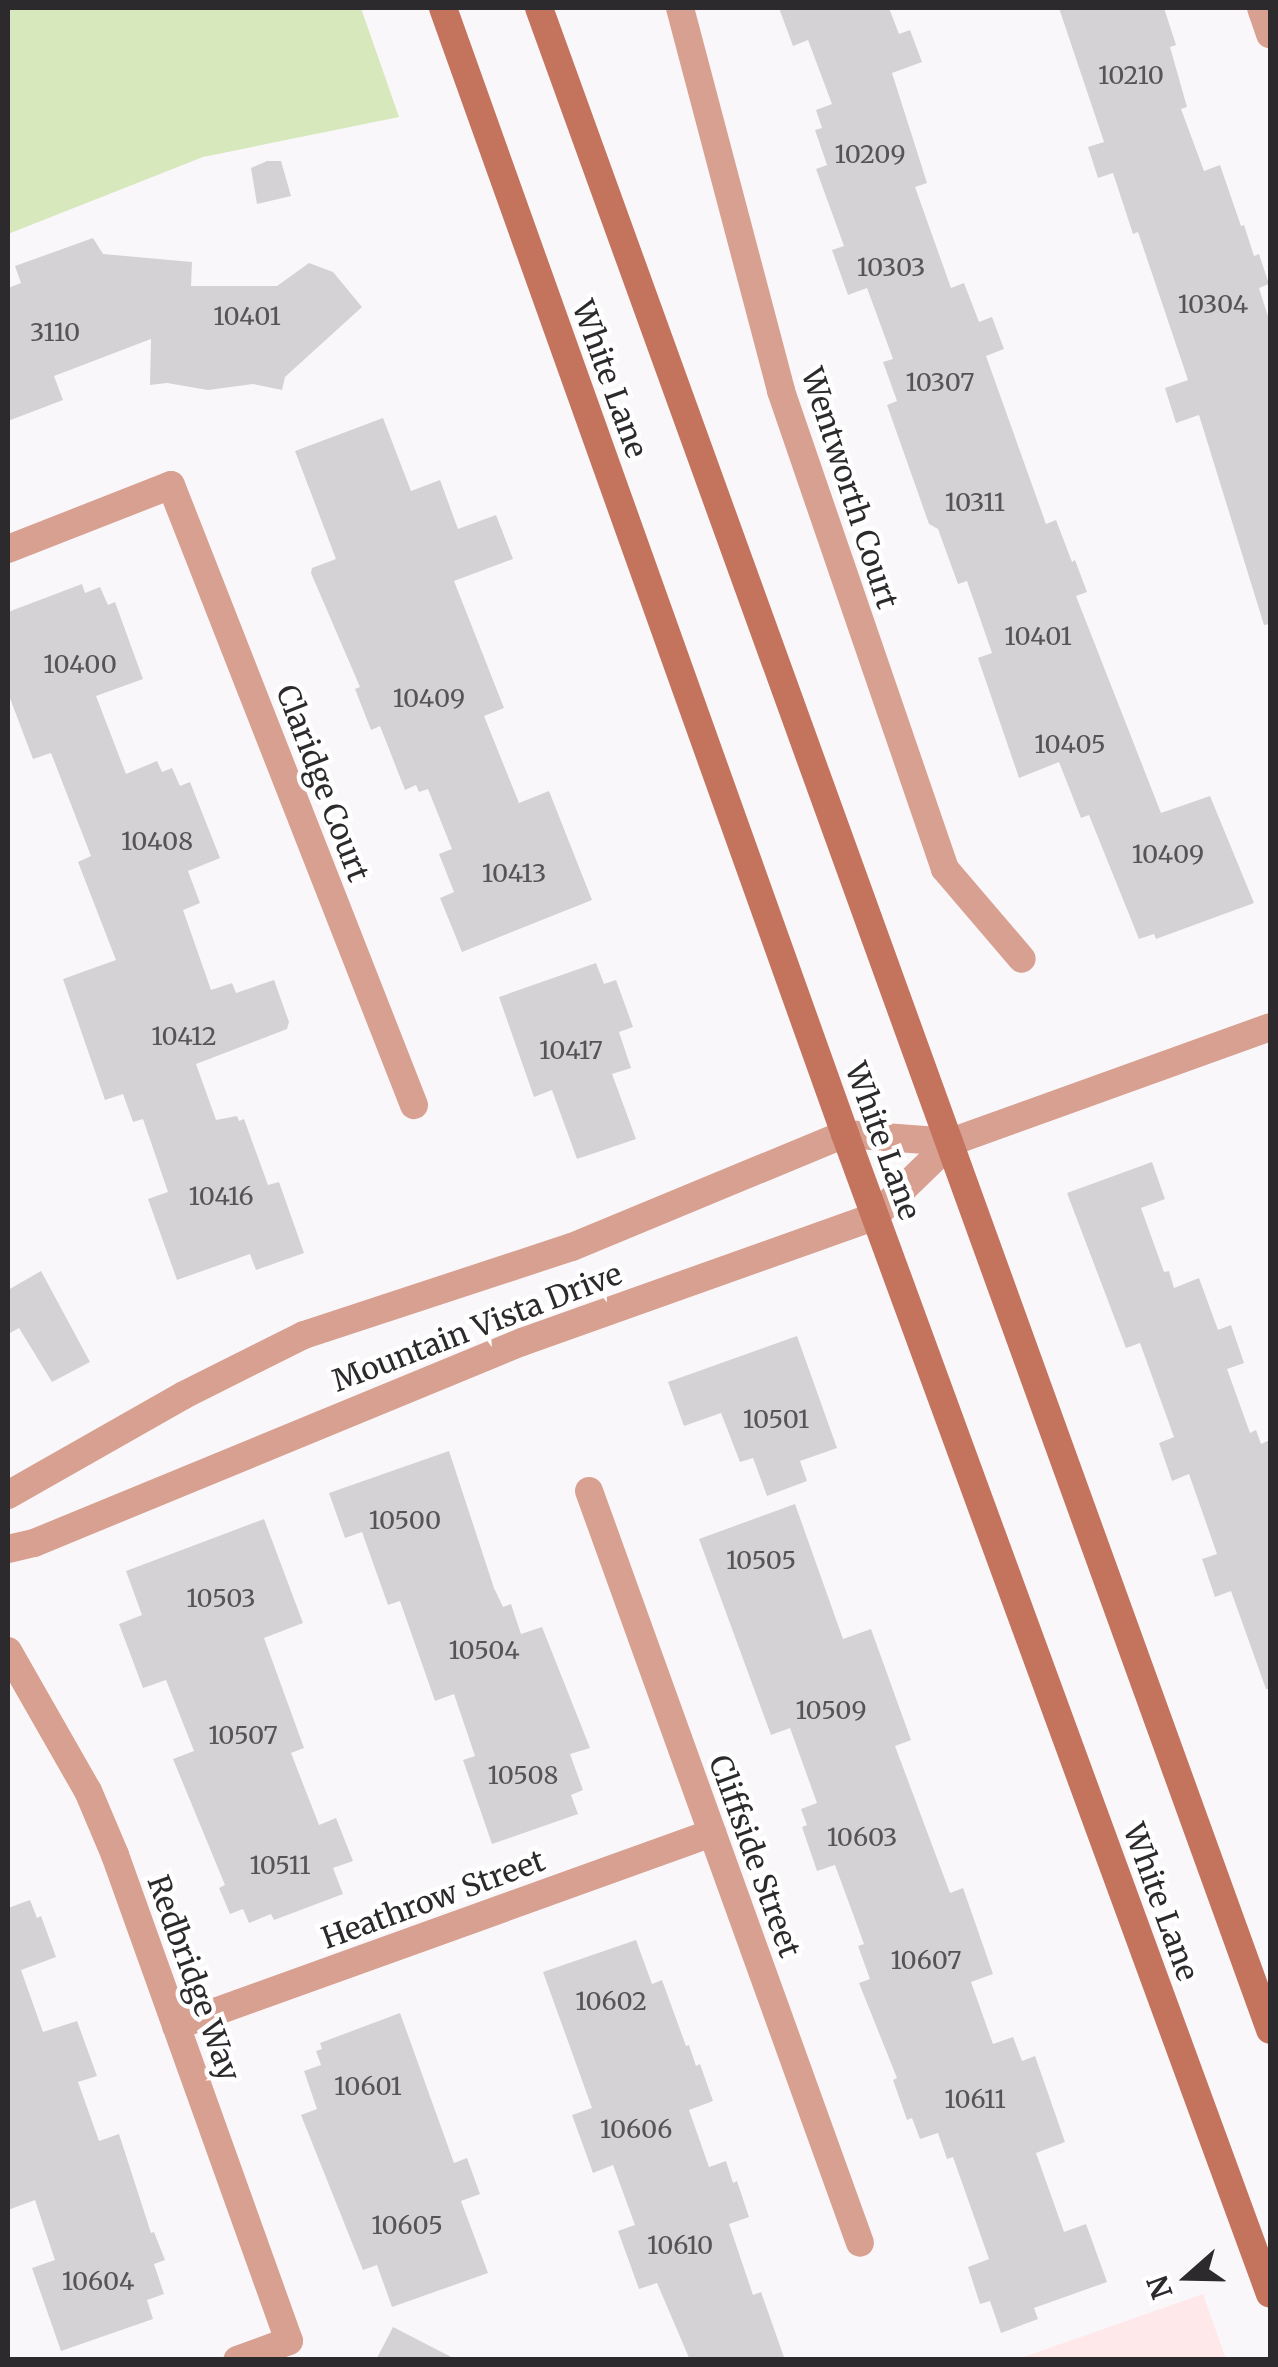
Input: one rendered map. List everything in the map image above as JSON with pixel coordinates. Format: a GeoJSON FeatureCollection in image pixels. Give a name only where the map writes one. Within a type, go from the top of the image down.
{"type":"FeatureCollection","features":[{"type":"Feature","properties":{"kind":"main road","name":"White Lane"},"geometry":{"type":"LineString","coordinates":[[443,8],[875,1216],[1270,2294]]}},
{"type":"Feature","properties":{"kind":"main road","name":"White Lane"},"geometry":{"type":"LineString","coordinates":[[538,8],[1270,2030]]}},
{"type":"Feature","properties":{"kind":"street","name":"Wentworth Court"},"geometry":{"type":"LineString","coordinates":[[680,8],[782,391],[945,870],[1022,959]]}},
{"type":"Feature","properties":{"kind":"street"},"geometry":{"type":"LineString","coordinates":[[1261,8],[1270,34]]}},
{"type":"Feature","properties":{"kind":"street","name":"Claridge Court"},"geometry":{"type":"LineString","coordinates":[[8,549],[171,485],[414,1105]]}},
{"type":"Feature","properties":{"kind":"street","name":"Mountain Vista Drive"},"geometry":{"type":"LineString","coordinates":[[8,1495],[184,1394],[304,1336],[572,1247],[846,1134],[951,1142],[1270,1027]]}},
{"type":"Feature","properties":{"kind":"street","name":"Mountain Vista Drive"},"geometry":{"type":"LineString","coordinates":[[8,1549],[34,1543],[522,1342],[875,1216],[951,1142]]}},
{"type":"Feature","properties":{"kind":"street","name":"Cliffside Street"},"geometry":{"type":"LineString","coordinates":[[589,1491],[860,2243]]}},
{"type":"Feature","properties":{"kind":"street","name":"Redbridge Way"},"geometry":{"type":"LineString","coordinates":[[8,1651],[88,1790],[290,2340],[237,2360]]}},
{"type":"Feature","properties":{"kind":"street","name":"Heathrow Street"},"geometry":{"type":"LineString","coordinates":[[176,2026],[712,1833]]}},
{"type":"Feature","properties":{"kind":"shaded area"},"geometry":{"type":"Polygon","coordinates":[[[1203,2294],[1226,2359],[1018,2359],[1203,2294]]]}},
{"type":"Feature","properties":{"kind":"green space"},"geometry":{"type":"Polygon","coordinates":[[[8,8],[361,8],[399,117],[203,157],[8,234],[8,8]]]}},
{"type":"Feature","properties":{"kind":"building"},"geometry":{"type":"Polygon","coordinates":[[[779,8],[889,8],[899,34],[910,30],[922,62],[892,73],[927,183],[915,187],[951,288],[964,283],[979,322],[992,317],[1004,349],[986,356],[1046,524],[1056,520],[1072,562],[1075,560],[1087,592],[1076,596],[1161,813],[1210,796],[1254,903],[1156,939],[1154,934],[1139,939],[1089,815],[1081,818],[1059,762],[1019,778],[978,658],[992,653],[967,581],[958,584],[938,529],[929,524],[887,405],[897,401],[883,362],[893,359],[867,288],[848,295],[832,250],[844,246],[816,169],[827,165],[815,130],[822,128],[816,110],[832,104],[808,40],[793,46],[779,8]]]}},
{"type":"Feature","properties":{"kind":"building"},"geometry":{"type":"Polygon","coordinates":[[[1059,8],[1164,8],[1176,45],[1170,47],[1187,107],[1181,109],[1204,171],[1220,165],[1254,256],[1259,254],[1269,284],[1259,288],[1270,323],[1270,624],[1264,625],[1199,415],[1176,423],[1165,388],[1188,380],[1138,232],[1133,234],[1113,173],[1098,178],[1088,147],[1104,142],[1059,8]]]}},
{"type":"Feature","properties":{"kind":"building"},"geometry":{"type":"Polygon","coordinates":[[[267,161],[281,161],[291,196],[257,204],[251,168],[267,161]]]}},
{"type":"Feature","properties":{"kind":"building"},"geometry":{"type":"Polygon","coordinates":[[[93,238],[103,254],[192,262],[191,286],[277,286],[309,263],[333,272],[362,307],[285,377],[282,390],[253,384],[208,390],[167,383],[150,385],[151,339],[54,376],[63,400],[8,421],[8,288],[21,283],[15,266],[93,238]]]}},
{"type":"Feature","properties":{"kind":"building"},"geometry":{"type":"Polygon","coordinates":[[[383,418],[411,491],[440,480],[458,529],[496,515],[513,559],[454,581],[504,708],[484,716],[519,803],[549,791],[592,900],[462,952],[440,898],[454,892],[439,854],[452,849],[428,789],[419,792],[416,785],[405,790],[380,726],[371,730],[355,689],[360,687],[311,573],[312,568],[336,559],[295,451],[383,418]]]}},
{"type":"Feature","properties":{"kind":"building"},"geometry":{"type":"Polygon","coordinates":[[[82,584],[85,593],[100,587],[108,605],[115,602],[143,679],[96,696],[126,774],[157,761],[162,772],[172,768],[180,786],[190,782],[220,858],[188,871],[200,903],[183,910],[211,990],[232,983],[236,993],[274,980],[289,1022],[287,1029],[196,1064],[216,1120],[237,1116],[239,1121],[244,1119],[268,1185],[279,1182],[304,1253],[256,1270],[250,1254],[177,1280],[148,1199],[168,1192],[143,1119],[133,1122],[123,1094],[105,1100],[63,979],[116,960],[78,862],[91,856],[51,753],[33,759],[8,693],[8,612],[82,584]]]}},
{"type":"Feature","properties":{"kind":"building"},"geometry":{"type":"Polygon","coordinates":[[[596,963],[604,984],[616,980],[633,1027],[619,1032],[631,1068],[612,1074],[636,1139],[577,1159],[552,1090],[534,1097],[499,997],[596,963]]]}},
{"type":"Feature","properties":{"kind":"building"},"geometry":{"type":"Polygon","coordinates":[[[1152,1162],[1165,1199],[1141,1208],[1164,1272],[1169,1271],[1174,1288],[1199,1278],[1218,1330],[1231,1325],[1244,1363],[1227,1369],[1250,1433],[1256,1430],[1261,1444],[1270,1440],[1270,1689],[1266,1689],[1231,1591],[1215,1597],[1202,1559],[1217,1554],[1189,1474],[1172,1481],[1159,1443],[1174,1437],[1140,1343],[1126,1348],[1067,1193],[1152,1162]]]}},
{"type":"Feature","properties":{"kind":"building"},"geometry":{"type":"Polygon","coordinates":[[[41,1271],[90,1362],[52,1382],[19,1328],[8,1334],[8,1290],[41,1271]]]}},
{"type":"Feature","properties":{"kind":"building"},"geometry":{"type":"Polygon","coordinates":[[[797,1336],[837,1448],[800,1461],[807,1481],[767,1496],[753,1458],[740,1462],[721,1413],[684,1426],[668,1382],[797,1336]]]}},
{"type":"Feature","properties":{"kind":"building"},"geometry":{"type":"Polygon","coordinates":[[[449,1451],[503,1607],[511,1604],[521,1634],[542,1627],[590,1748],[570,1754],[583,1790],[571,1795],[578,1814],[492,1844],[463,1760],[475,1756],[454,1694],[435,1701],[400,1601],[388,1605],[362,1532],[345,1538],[329,1493],[449,1451]]]}},
{"type":"Feature","properties":{"kind":"building"},"geometry":{"type":"Polygon","coordinates":[[[795,1504],[843,1639],[871,1629],[911,1740],[895,1746],[950,1893],[963,1888],[993,1974],[971,1982],[993,2044],[1013,2037],[1022,2061],[1035,2056],[1065,2142],[1036,2153],[1064,2232],[1086,2224],[1107,2282],[1034,2308],[1038,2319],[1001,2333],[990,2301],[980,2304],[968,2267],[989,2259],[953,2157],[947,2159],[938,2133],[920,2139],[912,2118],[907,2120],[893,2080],[897,2078],[859,1983],[870,1979],[858,1946],[864,1944],[835,1865],[817,1871],[802,1827],[807,1825],[801,1809],[817,1803],[790,1728],[771,1735],[699,1539],[795,1504]]]}},
{"type":"Feature","properties":{"kind":"building"},"geometry":{"type":"Polygon","coordinates":[[[264,1519],[303,1623],[264,1638],[304,1748],[291,1753],[319,1825],[336,1818],[353,1861],[333,1868],[343,1894],[274,1920],[271,1914],[249,1923],[243,1909],[230,1914],[219,1888],[225,1885],[173,1759],[194,1751],[166,1680],[143,1688],[119,1624],[142,1615],[126,1571],[264,1519]]]}},
{"type":"Feature","properties":{"kind":"building"},"geometry":{"type":"Polygon","coordinates":[[[30,1900],[37,1918],[41,1916],[56,1957],[21,1970],[43,2032],[77,2021],[97,2076],[78,2082],[99,2141],[119,2134],[151,2233],[154,2232],[165,2260],[154,2264],[164,2294],[147,2300],[153,2319],[61,2351],[32,2268],[55,2260],[35,2200],[8,2210],[8,1908],[30,1900]]]}},
{"type":"Feature","properties":{"kind":"building"},"geometry":{"type":"Polygon","coordinates":[[[636,1940],[652,1984],[662,1980],[686,2046],[689,2045],[696,2066],[700,2064],[713,2101],[689,2110],[709,2167],[726,2161],[733,2183],[737,2181],[749,2217],[729,2224],[753,2295],[761,2292],[785,2360],[690,2360],[657,2283],[639,2289],[618,2231],[635,2225],[613,2165],[593,2173],[572,2115],[592,2108],[543,1972],[636,1940]]]}},
{"type":"Feature","properties":{"kind":"building"},"geometry":{"type":"Polygon","coordinates":[[[400,2013],[454,2163],[467,2158],[480,2194],[461,2201],[488,2273],[392,2307],[377,2265],[363,2270],[301,2115],[317,2109],[304,2071],[321,2065],[316,2051],[322,2049],[320,2043],[400,2013]]]}},
{"type":"Feature","properties":{"kind":"building"},"geometry":{"type":"Polygon","coordinates":[[[393,2327],[457,2360],[376,2360],[393,2327]]]}}]}
